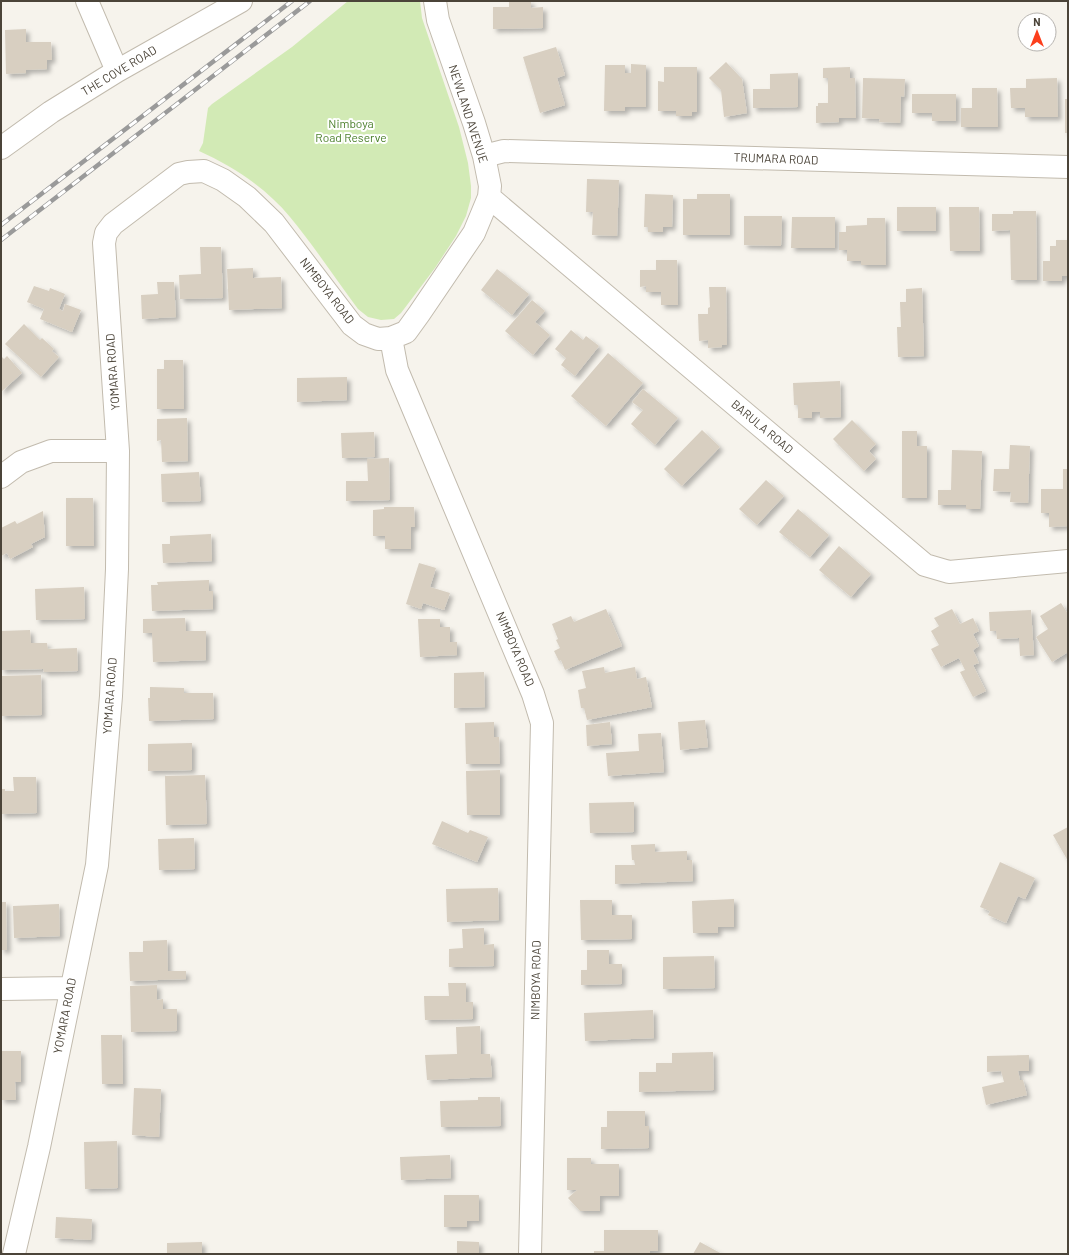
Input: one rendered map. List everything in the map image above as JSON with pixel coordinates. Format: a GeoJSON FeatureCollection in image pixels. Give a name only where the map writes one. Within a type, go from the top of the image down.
{"type":"FeatureCollection","features":[{"type":"Feature","properties":{"kind":"street"},"geometry":{"type":"LineString","coordinates":[[87,1],[117,71]]}},
{"type":"Feature","properties":{"kind":"street","name":"THE COVE ROAD"},"geometry":{"type":"LineString","coordinates":[[1,148],[51,112],[117,71],[241,1]]}},
{"type":"Feature","properties":{"kind":"street","name":"NEWLAND AVENUE"},"geometry":{"type":"LineString","coordinates":[[391,338],[406,332],[419,314],[474,233],[489,197],[490,186],[484,156],[438,20],[435,1]]}},
{"type":"Feature","properties":{"kind":"street","name":"TRUMARA ROAD"},"geometry":{"type":"LineString","coordinates":[[484,156],[504,151],[1068,167]]}},
{"type":"Feature","properties":{"kind":"street","name":"NIMBOYA ROAD"},"geometry":{"type":"LineString","coordinates":[[188,172],[204,171],[223,180],[246,197],[274,223],[352,325],[364,334],[378,339],[391,338],[397,370],[534,694],[542,722],[530,1254]]}},
{"type":"Feature","properties":{"kind":"street","name":"YOMARA ROAD"},"geometry":{"type":"LineString","coordinates":[[14,1254],[39,1147],[97,865],[111,696],[117,569],[118,451],[104,242],[106,233],[113,224],[179,174],[188,172]]}},
{"type":"Feature","properties":{"kind":"street","name":"BARULA ROAD"},"geometry":{"type":"LineString","coordinates":[[489,197],[925,565],[949,572],[1068,561]]}},
{"type":"Feature","properties":{"kind":"street"},"geometry":{"type":"LineString","coordinates":[[1,477],[21,462],[51,451],[118,451]]}},
{"type":"Feature","properties":{"kind":"street"},"geometry":{"type":"LineString","coordinates":[[1,989],[71,988]]}},
{"type":"Feature","properties":{"kind":"green space","name":"Nimboya Road Reserve"},"geometry":{"type":"Polygon","coordinates":[[[348,1],[420,1],[422,18],[459,127],[468,163],[471,198],[466,216],[456,236],[435,268],[401,313],[394,319],[381,320],[368,317],[358,309],[308,239],[271,197],[237,171],[199,151],[203,143],[208,108],[292,47],[348,1]]]}},
{"type":"Feature","properties":{"kind":"building"},"geometry":{"type":"Polygon","coordinates":[[[509,1],[531,1],[531,8],[543,7],[543,28],[493,29],[493,7],[509,7],[509,1]]]}},
{"type":"Feature","properties":{"kind":"building"},"geometry":{"type":"Polygon","coordinates":[[[26,29],[26,42],[51,42],[52,60],[47,60],[47,69],[26,70],[26,73],[6,74],[5,30],[26,29]]]}},
{"type":"Feature","properties":{"kind":"building"},"geometry":{"type":"Polygon","coordinates":[[[556,47],[565,75],[557,78],[565,105],[540,113],[523,57],[556,47]]]}},
{"type":"Feature","properties":{"kind":"building"},"geometry":{"type":"Polygon","coordinates":[[[726,62],[742,79],[747,113],[724,117],[721,90],[709,78],[726,62]]]}},
{"type":"Feature","properties":{"kind":"building"},"geometry":{"type":"Polygon","coordinates":[[[631,64],[646,65],[646,107],[625,107],[625,111],[604,111],[605,65],[625,65],[625,73],[631,73],[631,64]]]}},
{"type":"Feature","properties":{"kind":"building"},"geometry":{"type":"Polygon","coordinates":[[[664,67],[697,67],[697,112],[692,112],[692,116],[676,116],[676,111],[658,111],[658,81],[664,82],[664,67]]]}},
{"type":"Feature","properties":{"kind":"building"},"geometry":{"type":"Polygon","coordinates":[[[850,67],[850,78],[855,78],[856,118],[839,118],[839,122],[816,123],[816,106],[818,106],[818,103],[828,103],[828,78],[823,78],[823,68],[850,67]]]}},
{"type":"Feature","properties":{"kind":"building"},"geometry":{"type":"Polygon","coordinates":[[[798,73],[798,107],[753,108],[753,89],[770,89],[770,74],[798,73]]]}},
{"type":"Feature","properties":{"kind":"building"},"geometry":{"type":"Polygon","coordinates":[[[863,78],[905,79],[904,97],[901,96],[900,123],[879,122],[880,119],[862,118],[863,78]]]}},
{"type":"Feature","properties":{"kind":"building"},"geometry":{"type":"Polygon","coordinates":[[[1057,78],[1058,117],[1025,117],[1025,108],[1011,108],[1010,88],[1026,88],[1026,79],[1057,78]]]}},
{"type":"Feature","properties":{"kind":"building"},"geometry":{"type":"Polygon","coordinates":[[[972,88],[997,88],[998,127],[961,127],[961,108],[972,108],[972,88]]]}},
{"type":"Feature","properties":{"kind":"building"},"geometry":{"type":"Polygon","coordinates":[[[912,94],[956,94],[956,121],[932,121],[932,113],[912,113],[912,94]]]}},
{"type":"Feature","properties":{"kind":"building"},"geometry":{"type":"Polygon","coordinates":[[[1065,99],[1068,99],[1068,133],[1065,133],[1065,99]]]}},
{"type":"Feature","properties":{"kind":"building"},"geometry":{"type":"Polygon","coordinates":[[[587,179],[619,180],[617,236],[592,235],[593,212],[586,212],[587,179]]]}},
{"type":"Feature","properties":{"kind":"building"},"geometry":{"type":"Polygon","coordinates":[[[645,194],[673,195],[672,227],[663,227],[663,232],[648,232],[648,227],[644,227],[645,194]]]}},
{"type":"Feature","properties":{"kind":"building"},"geometry":{"type":"Polygon","coordinates":[[[697,194],[730,194],[730,235],[683,235],[683,199],[697,199],[697,194]]]}},
{"type":"Feature","properties":{"kind":"building"},"geometry":{"type":"Polygon","coordinates":[[[897,207],[936,207],[936,231],[897,231],[897,207]]]}},
{"type":"Feature","properties":{"kind":"building"},"geometry":{"type":"Polygon","coordinates":[[[949,207],[979,207],[980,251],[950,251],[949,207]]]}},
{"type":"Feature","properties":{"kind":"building"},"geometry":{"type":"Polygon","coordinates":[[[1013,211],[1036,211],[1037,280],[1011,280],[1010,230],[992,231],[992,214],[1013,214],[1013,211]]]}},
{"type":"Feature","properties":{"kind":"building"},"geometry":{"type":"Polygon","coordinates":[[[744,216],[782,216],[781,246],[744,245],[744,216]]]}},
{"type":"Feature","properties":{"kind":"building"},"geometry":{"type":"Polygon","coordinates":[[[792,217],[835,217],[835,248],[791,248],[792,217]]]}},
{"type":"Feature","properties":{"kind":"building"},"geometry":{"type":"Polygon","coordinates":[[[867,218],[885,218],[886,265],[861,265],[861,261],[847,261],[847,250],[839,250],[839,232],[846,232],[846,226],[867,225],[867,218]]]}},
{"type":"Feature","properties":{"kind":"building"},"geometry":{"type":"Polygon","coordinates":[[[1056,240],[1068,240],[1068,276],[1062,276],[1062,281],[1043,281],[1043,261],[1050,261],[1050,246],[1056,246],[1056,240]]]}},
{"type":"Feature","properties":{"kind":"building"},"geometry":{"type":"Polygon","coordinates":[[[200,247],[221,247],[223,298],[180,299],[179,275],[201,274],[200,247]]]}},
{"type":"Feature","properties":{"kind":"building"},"geometry":{"type":"Polygon","coordinates":[[[656,260],[677,260],[678,305],[661,305],[661,292],[646,292],[646,286],[640,287],[640,270],[656,270],[656,260]]]}},
{"type":"Feature","properties":{"kind":"building"},"geometry":{"type":"Polygon","coordinates":[[[253,268],[253,278],[281,277],[282,308],[229,310],[227,269],[253,268]]]}},
{"type":"Feature","properties":{"kind":"building"},"geometry":{"type":"Polygon","coordinates":[[[497,269],[529,294],[512,315],[481,290],[497,269]]]}},
{"type":"Feature","properties":{"kind":"building"},"geometry":{"type":"Polygon","coordinates":[[[157,282],[174,282],[176,317],[142,319],[141,295],[158,294],[157,282]]]}},
{"type":"Feature","properties":{"kind":"building"},"geometry":{"type":"Polygon","coordinates":[[[34,286],[49,291],[50,288],[65,294],[59,309],[63,311],[65,304],[81,310],[72,332],[40,319],[44,309],[27,302],[34,286]]]}},
{"type":"Feature","properties":{"kind":"building"},"geometry":{"type":"Polygon","coordinates":[[[709,287],[726,287],[727,345],[722,345],[722,347],[708,348],[708,340],[699,341],[698,314],[708,314],[708,308],[710,307],[709,287]]]}},
{"type":"Feature","properties":{"kind":"building"},"geometry":{"type":"Polygon","coordinates":[[[922,288],[924,356],[898,357],[897,327],[901,327],[900,302],[906,302],[906,289],[922,288]]]}},
{"type":"Feature","properties":{"kind":"building"},"geometry":{"type":"Polygon","coordinates":[[[532,300],[545,311],[535,322],[550,335],[533,355],[505,331],[532,300]]]}},
{"type":"Feature","properties":{"kind":"building"},"geometry":{"type":"Polygon","coordinates":[[[24,324],[40,340],[42,338],[54,349],[52,351],[59,357],[41,377],[5,344],[24,324]]]}},
{"type":"Feature","properties":{"kind":"building"},"geometry":{"type":"Polygon","coordinates":[[[571,330],[583,340],[586,336],[599,346],[575,376],[561,365],[566,358],[555,349],[571,330]]]}},
{"type":"Feature","properties":{"kind":"building"},"geometry":{"type":"Polygon","coordinates":[[[608,353],[643,383],[606,426],[571,396],[608,353]]]}},
{"type":"Feature","properties":{"kind":"building"},"geometry":{"type":"Polygon","coordinates":[[[1,356],[4,359],[7,356],[22,373],[1,392],[1,356]]]}},
{"type":"Feature","properties":{"kind":"building"},"geometry":{"type":"Polygon","coordinates":[[[164,360],[183,360],[184,409],[157,409],[157,369],[164,369],[164,360]]]}},
{"type":"Feature","properties":{"kind":"building"},"geometry":{"type":"Polygon","coordinates":[[[347,377],[347,400],[297,402],[297,378],[347,377]]]}},
{"type":"Feature","properties":{"kind":"building"},"geometry":{"type":"Polygon","coordinates":[[[840,381],[841,417],[820,418],[820,412],[812,412],[812,418],[798,418],[798,405],[794,405],[793,383],[840,381]]]}},
{"type":"Feature","properties":{"kind":"building"},"geometry":{"type":"Polygon","coordinates":[[[643,389],[678,418],[655,445],[631,424],[643,410],[632,402],[643,389]]]}},
{"type":"Feature","properties":{"kind":"building"},"geometry":{"type":"Polygon","coordinates":[[[187,418],[188,461],[162,462],[161,440],[157,441],[157,419],[187,418]]]}},
{"type":"Feature","properties":{"kind":"building"},"geometry":{"type":"Polygon","coordinates":[[[852,420],[876,444],[869,451],[876,459],[864,471],[833,439],[852,420]]]}},
{"type":"Feature","properties":{"kind":"building"},"geometry":{"type":"Polygon","coordinates":[[[702,430],[720,447],[682,486],[664,469],[702,430]]]}},
{"type":"Feature","properties":{"kind":"building"},"geometry":{"type":"Polygon","coordinates":[[[902,431],[917,431],[917,446],[927,446],[927,498],[902,498],[902,431]]]}},
{"type":"Feature","properties":{"kind":"building"},"geometry":{"type":"Polygon","coordinates":[[[374,432],[375,457],[342,458],[341,433],[374,432]]]}},
{"type":"Feature","properties":{"kind":"building"},"geometry":{"type":"Polygon","coordinates":[[[1010,445],[1030,446],[1028,503],[1010,502],[1011,492],[993,491],[994,469],[1009,469],[1010,445]]]}},
{"type":"Feature","properties":{"kind":"building"},"geometry":{"type":"Polygon","coordinates":[[[952,450],[982,451],[980,509],[966,509],[966,505],[938,505],[938,490],[951,490],[952,450]]]}},
{"type":"Feature","properties":{"kind":"building"},"geometry":{"type":"Polygon","coordinates":[[[389,458],[390,500],[346,501],[346,481],[368,481],[367,459],[389,458]]]}},
{"type":"Feature","properties":{"kind":"building"},"geometry":{"type":"Polygon","coordinates":[[[1063,469],[1068,469],[1068,526],[1049,527],[1049,513],[1041,513],[1041,489],[1063,489],[1063,469]]]}},
{"type":"Feature","properties":{"kind":"building"},"geometry":{"type":"Polygon","coordinates":[[[199,472],[201,501],[162,502],[161,474],[199,472]]]}},
{"type":"Feature","properties":{"kind":"building"},"geometry":{"type":"Polygon","coordinates":[[[766,480],[784,496],[757,525],[739,509],[766,480]]]}},
{"type":"Feature","properties":{"kind":"building"},"geometry":{"type":"Polygon","coordinates":[[[66,498],[93,498],[94,546],[66,546],[66,498]]]}},
{"type":"Feature","properties":{"kind":"building"},"geometry":{"type":"Polygon","coordinates":[[[384,507],[414,507],[415,527],[411,527],[411,549],[385,549],[385,536],[373,536],[373,510],[384,509],[384,507]]]}},
{"type":"Feature","properties":{"kind":"building"},"geometry":{"type":"Polygon","coordinates":[[[798,509],[829,535],[810,557],[779,532],[798,509]]]}},
{"type":"Feature","properties":{"kind":"building"},"geometry":{"type":"Polygon","coordinates":[[[43,511],[45,537],[31,544],[33,547],[10,559],[7,553],[1,556],[1,528],[15,521],[17,524],[43,511]]]}},
{"type":"Feature","properties":{"kind":"building"},"geometry":{"type":"Polygon","coordinates":[[[211,534],[212,561],[163,563],[162,544],[170,544],[170,536],[211,534]]]}},
{"type":"Feature","properties":{"kind":"building"},"geometry":{"type":"Polygon","coordinates":[[[839,546],[871,574],[851,597],[819,570],[839,546]]]}},
{"type":"Feature","properties":{"kind":"building"},"geometry":{"type":"Polygon","coordinates":[[[419,563],[436,568],[430,587],[450,593],[444,610],[423,603],[421,609],[406,604],[419,563]]]}},
{"type":"Feature","properties":{"kind":"building"},"geometry":{"type":"Polygon","coordinates":[[[209,580],[209,591],[213,591],[213,609],[152,611],[151,585],[158,585],[157,582],[209,580]]]}},
{"type":"Feature","properties":{"kind":"building"},"geometry":{"type":"Polygon","coordinates":[[[84,587],[85,619],[36,620],[35,589],[84,587]]]}},
{"type":"Feature","properties":{"kind":"building"},"geometry":{"type":"Polygon","coordinates":[[[1061,603],[1068,614],[1068,652],[1052,662],[1036,637],[1048,629],[1040,616],[1061,603]]]}},
{"type":"Feature","properties":{"kind":"building"},"geometry":{"type":"Polygon","coordinates":[[[606,609],[622,646],[565,670],[561,660],[559,661],[554,651],[560,648],[556,640],[558,639],[552,624],[571,616],[574,622],[606,609]]]}},
{"type":"Feature","properties":{"kind":"building"},"geometry":{"type":"Polygon","coordinates":[[[952,609],[960,624],[973,618],[979,631],[973,634],[979,646],[973,650],[979,663],[973,665],[986,691],[973,697],[960,672],[965,670],[959,658],[941,667],[931,649],[939,645],[931,631],[939,626],[934,618],[952,609]]]}},
{"type":"Feature","properties":{"kind":"building"},"geometry":{"type":"Polygon","coordinates":[[[1031,610],[1034,655],[1020,656],[1019,638],[997,639],[996,631],[990,631],[989,612],[1031,610]]]}},
{"type":"Feature","properties":{"kind":"building"},"geometry":{"type":"Polygon","coordinates":[[[185,618],[186,631],[206,631],[206,660],[153,662],[152,633],[143,633],[143,619],[185,618]]]}},
{"type":"Feature","properties":{"kind":"building"},"geometry":{"type":"Polygon","coordinates":[[[418,619],[440,619],[440,627],[450,627],[450,642],[457,642],[457,655],[420,657],[418,619]]]}},
{"type":"Feature","properties":{"kind":"building"},"geometry":{"type":"Polygon","coordinates":[[[30,630],[31,643],[47,643],[48,649],[77,648],[78,671],[44,672],[43,669],[1,670],[1,631],[30,630]]]}},
{"type":"Feature","properties":{"kind":"building"},"geometry":{"type":"Polygon","coordinates":[[[604,667],[605,673],[635,667],[637,679],[646,677],[652,707],[587,720],[584,708],[581,708],[578,690],[586,688],[582,671],[604,667]]]}},
{"type":"Feature","properties":{"kind":"building"},"geometry":{"type":"Polygon","coordinates":[[[484,672],[485,707],[454,708],[454,673],[484,672]]]}},
{"type":"Feature","properties":{"kind":"building"},"geometry":{"type":"Polygon","coordinates":[[[41,675],[42,715],[1,716],[1,676],[41,675]]]}},
{"type":"Feature","properties":{"kind":"building"},"geometry":{"type":"Polygon","coordinates":[[[150,687],[184,688],[184,693],[213,693],[214,719],[149,721],[148,698],[150,698],[150,687]]]}},
{"type":"Feature","properties":{"kind":"building"},"geometry":{"type":"Polygon","coordinates":[[[705,720],[708,747],[680,750],[678,722],[705,720]]]}},
{"type":"Feature","properties":{"kind":"building"},"geometry":{"type":"Polygon","coordinates":[[[494,722],[494,737],[499,737],[500,764],[466,764],[465,723],[494,722]]]}},
{"type":"Feature","properties":{"kind":"building"},"geometry":{"type":"Polygon","coordinates":[[[610,722],[612,744],[587,746],[586,725],[610,722]]]}},
{"type":"Feature","properties":{"kind":"building"},"geometry":{"type":"Polygon","coordinates":[[[661,733],[664,772],[608,776],[606,753],[639,751],[638,734],[661,733]]]}},
{"type":"Feature","properties":{"kind":"building"},"geometry":{"type":"Polygon","coordinates":[[[192,743],[192,770],[148,771],[148,744],[192,743]]]}},
{"type":"Feature","properties":{"kind":"building"},"geometry":{"type":"Polygon","coordinates":[[[500,770],[500,815],[467,815],[466,771],[500,770]]]}},
{"type":"Feature","properties":{"kind":"building"},"geometry":{"type":"Polygon","coordinates":[[[205,775],[207,824],[166,825],[165,776],[205,775]]]}},
{"type":"Feature","properties":{"kind":"building"},"geometry":{"type":"Polygon","coordinates":[[[13,777],[36,777],[37,813],[1,814],[1,789],[5,789],[5,791],[14,791],[13,777]]]}},
{"type":"Feature","properties":{"kind":"building"},"geometry":{"type":"Polygon","coordinates":[[[634,802],[634,832],[590,833],[589,803],[634,802]]]}},
{"type":"Feature","properties":{"kind":"building"},"geometry":{"type":"Polygon","coordinates":[[[442,821],[468,833],[470,830],[488,837],[477,862],[432,844],[442,821]]]}},
{"type":"Feature","properties":{"kind":"building"},"geometry":{"type":"Polygon","coordinates":[[[1068,827],[1068,861],[1053,835],[1068,827]]]}},
{"type":"Feature","properties":{"kind":"building"},"geometry":{"type":"Polygon","coordinates":[[[194,838],[195,869],[159,870],[158,839],[194,838]]]}},
{"type":"Feature","properties":{"kind":"building"},"geometry":{"type":"Polygon","coordinates":[[[655,844],[655,852],[687,851],[687,860],[692,860],[693,881],[615,884],[615,865],[635,865],[634,860],[632,860],[631,845],[655,844]]]}},
{"type":"Feature","properties":{"kind":"building"},"geometry":{"type":"Polygon","coordinates":[[[1000,862],[1035,878],[1025,899],[1018,896],[1006,923],[988,915],[990,911],[980,907],[1000,862]]]}},
{"type":"Feature","properties":{"kind":"building"},"geometry":{"type":"Polygon","coordinates":[[[498,888],[499,920],[447,922],[446,889],[498,888]]]}},
{"type":"Feature","properties":{"kind":"building"},"geometry":{"type":"Polygon","coordinates":[[[734,899],[734,927],[718,927],[718,933],[693,933],[692,901],[734,899]]]}},
{"type":"Feature","properties":{"kind":"building"},"geometry":{"type":"Polygon","coordinates":[[[580,900],[612,900],[612,915],[632,915],[632,939],[581,940],[580,900]]]}},
{"type":"Feature","properties":{"kind":"building"},"geometry":{"type":"Polygon","coordinates":[[[1,902],[6,902],[7,950],[1,950],[1,902]]]}},
{"type":"Feature","properties":{"kind":"building"},"geometry":{"type":"Polygon","coordinates":[[[59,904],[60,936],[14,938],[13,906],[59,904]]]}},
{"type":"Feature","properties":{"kind":"building"},"geometry":{"type":"Polygon","coordinates":[[[484,928],[484,945],[494,944],[494,966],[449,967],[449,949],[463,948],[462,929],[484,928]]]}},
{"type":"Feature","properties":{"kind":"building"},"geometry":{"type":"Polygon","coordinates":[[[167,940],[168,971],[186,971],[186,979],[130,981],[129,952],[143,952],[143,941],[167,940]]]}},
{"type":"Feature","properties":{"kind":"building"},"geometry":{"type":"Polygon","coordinates":[[[587,950],[609,950],[609,964],[622,964],[622,984],[581,985],[581,970],[587,970],[587,950]]]}},
{"type":"Feature","properties":{"kind":"building"},"geometry":{"type":"Polygon","coordinates":[[[714,956],[715,988],[663,989],[663,957],[714,956]]]}},
{"type":"Feature","properties":{"kind":"building"},"geometry":{"type":"Polygon","coordinates":[[[448,983],[466,983],[466,1002],[473,1002],[473,1019],[425,1020],[424,996],[449,996],[448,983]]]}},
{"type":"Feature","properties":{"kind":"building"},"geometry":{"type":"Polygon","coordinates":[[[157,985],[157,1000],[163,999],[163,1009],[177,1009],[177,1031],[131,1032],[130,986],[157,985]]]}},
{"type":"Feature","properties":{"kind":"building"},"geometry":{"type":"Polygon","coordinates":[[[653,1010],[654,1038],[585,1041],[584,1013],[653,1010]]]}},
{"type":"Feature","properties":{"kind":"building"},"geometry":{"type":"Polygon","coordinates":[[[480,1026],[481,1054],[490,1054],[492,1077],[427,1080],[425,1055],[457,1054],[456,1027],[480,1026]]]}},
{"type":"Feature","properties":{"kind":"building"},"geometry":{"type":"Polygon","coordinates":[[[101,1035],[122,1035],[123,1084],[102,1084],[101,1035]]]}},
{"type":"Feature","properties":{"kind":"building"},"geometry":{"type":"Polygon","coordinates":[[[1,1051],[21,1051],[21,1082],[15,1082],[16,1100],[1,1100],[1,1051]]]}},
{"type":"Feature","properties":{"kind":"building"},"geometry":{"type":"Polygon","coordinates":[[[713,1052],[714,1090],[639,1092],[639,1072],[656,1072],[656,1063],[672,1063],[672,1053],[713,1052]]]}},
{"type":"Feature","properties":{"kind":"building"},"geometry":{"type":"Polygon","coordinates":[[[1029,1055],[1029,1071],[1018,1071],[1020,1080],[1023,1080],[1027,1095],[986,1105],[982,1087],[1004,1082],[1001,1071],[987,1072],[987,1056],[1029,1055]]]}},
{"type":"Feature","properties":{"kind":"building"},"geometry":{"type":"Polygon","coordinates":[[[134,1088],[161,1089],[159,1137],[132,1135],[134,1088]]]}},
{"type":"Feature","properties":{"kind":"building"},"geometry":{"type":"Polygon","coordinates":[[[478,1097],[500,1097],[501,1126],[441,1127],[440,1101],[478,1100],[478,1097]]]}},
{"type":"Feature","properties":{"kind":"building"},"geometry":{"type":"Polygon","coordinates":[[[607,1111],[645,1111],[645,1126],[649,1126],[649,1148],[601,1149],[601,1127],[607,1127],[607,1111]]]}},
{"type":"Feature","properties":{"kind":"building"},"geometry":{"type":"Polygon","coordinates":[[[117,1141],[118,1188],[85,1189],[84,1142],[117,1141]]]}},
{"type":"Feature","properties":{"kind":"building"},"geometry":{"type":"Polygon","coordinates":[[[450,1155],[451,1178],[401,1180],[400,1157],[450,1155]]]}},
{"type":"Feature","properties":{"kind":"building"},"geometry":{"type":"Polygon","coordinates":[[[567,1158],[591,1158],[591,1164],[619,1164],[619,1196],[600,1196],[600,1211],[580,1211],[568,1198],[577,1190],[567,1190],[567,1158]]]}},
{"type":"Feature","properties":{"kind":"building"},"geometry":{"type":"Polygon","coordinates":[[[444,1195],[479,1195],[479,1221],[467,1221],[467,1227],[444,1227],[444,1195]]]}},
{"type":"Feature","properties":{"kind":"building"},"geometry":{"type":"Polygon","coordinates":[[[56,1217],[92,1219],[91,1240],[55,1238],[56,1217]]]}},
{"type":"Feature","properties":{"kind":"building"},"geometry":{"type":"Polygon","coordinates":[[[604,1230],[658,1230],[658,1251],[650,1251],[650,1254],[594,1254],[594,1251],[604,1251],[604,1230]]]}},
{"type":"Feature","properties":{"kind":"building"},"geometry":{"type":"Polygon","coordinates":[[[457,1241],[479,1242],[479,1254],[457,1254],[457,1241]]]}},
{"type":"Feature","properties":{"kind":"building"},"geometry":{"type":"Polygon","coordinates":[[[202,1242],[202,1254],[167,1254],[167,1243],[202,1242]]]}},
{"type":"Feature","properties":{"kind":"building"},"geometry":{"type":"Polygon","coordinates":[[[700,1242],[722,1254],[693,1254],[700,1242]]]}},
{"type":"Feature","properties":{"kind":"railway"},"geometry":{"type":"LineString","coordinates":[[1,225],[292,1]]}},
{"type":"Feature","properties":{"kind":"railway"},"geometry":{"type":"LineString","coordinates":[[1,240],[310,1]]}}]}
